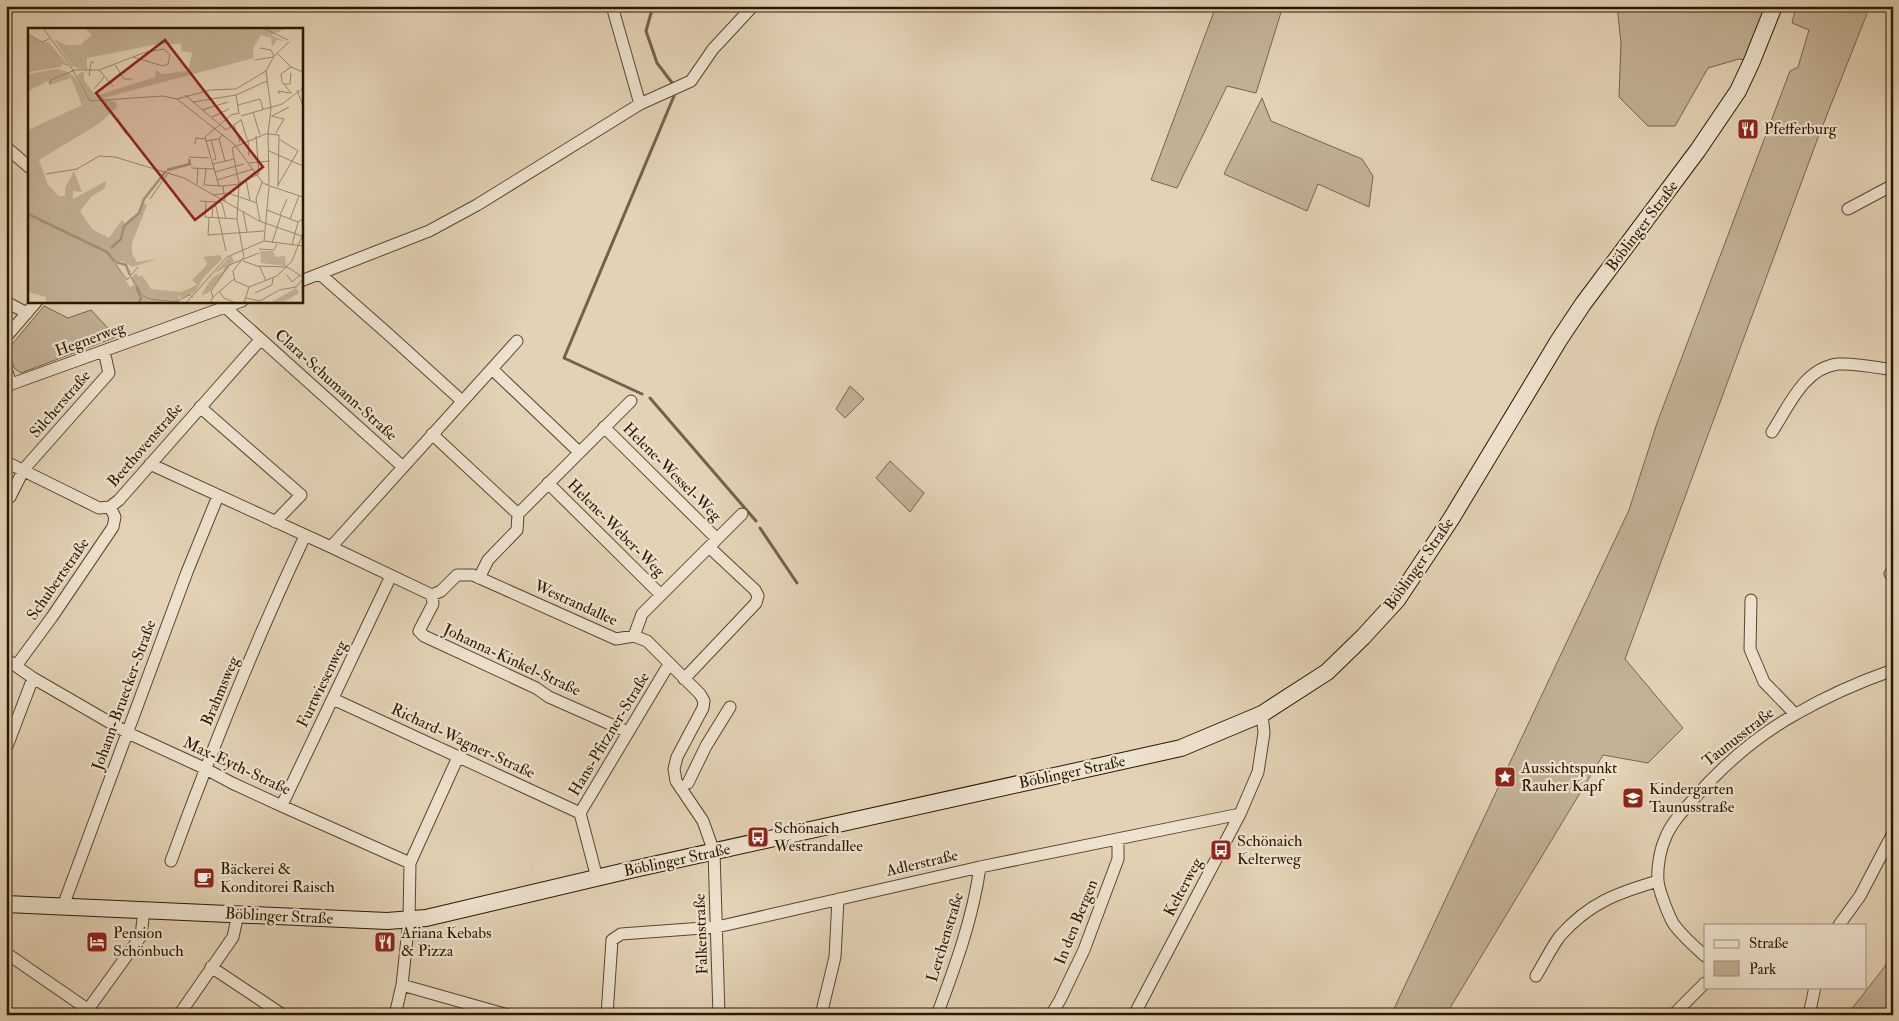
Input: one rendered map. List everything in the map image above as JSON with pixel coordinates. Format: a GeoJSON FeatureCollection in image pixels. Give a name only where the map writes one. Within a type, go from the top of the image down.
{"type":"FeatureCollection","features":[{"type":"Feature","properties":{"kind":"main road","name":"Böblinger Straße"},"geometry":{"type":"LineString","coordinates":[[6,904],[387,921],[426,918],[630,870],[1181,748],[1262,714],[1327,672],[1397,600],[1451,519],[1559,340],[1724,113],[1752,62],[1774,6]]}},
{"type":"Feature","properties":{"kind":"street"},"geometry":{"type":"LineString","coordinates":[[612,6],[640,104]]}},
{"type":"Feature","properties":{"kind":"street"},"geometry":{"type":"LineString","coordinates":[[302,281],[429,230],[461,214],[640,104],[691,81],[713,48],[753,6]]}},
{"type":"Feature","properties":{"kind":"street"},"geometry":{"type":"LineString","coordinates":[[6,147],[28,166]]}},
{"type":"Feature","properties":{"kind":"street"},"geometry":{"type":"LineString","coordinates":[[1848,209],[1893,185]]}},
{"type":"Feature","properties":{"kind":"street"},"geometry":{"type":"LineString","coordinates":[[320,274],[462,401]]}},
{"type":"Feature","properties":{"kind":"street"},"geometry":{"type":"LineString","coordinates":[[6,302],[26,313]]}},
{"type":"Feature","properties":{"kind":"street"},"geometry":{"type":"LineString","coordinates":[[6,337],[36,302]]}},
{"type":"Feature","properties":{"kind":"street","name":"Hegnerweg"},"geometry":{"type":"LineString","coordinates":[[9,385],[239,302]]}},
{"type":"Feature","properties":{"kind":"street","name":"Clara-Schumann-Straße"},"geometry":{"type":"LineString","coordinates":[[225,307],[403,467]]}},
{"type":"Feature","properties":{"kind":"street","name":"Beethovenstraße"},"geometry":{"type":"LineString","coordinates":[[6,462],[99,508],[110,507],[119,500],[260,340]]}},
{"type":"Feature","properties":{"kind":"street"},"geometry":{"type":"LineString","coordinates":[[331,547],[516,342]]}},
{"type":"Feature","properties":{"kind":"street","name":"Silcherstraße"},"geometry":{"type":"LineString","coordinates":[[6,500],[10,497],[24,470],[109,373],[104,352]]}},
{"type":"Feature","properties":{"kind":"street"},"geometry":{"type":"LineString","coordinates":[[1772,432],[1808,378],[1819,370],[1837,364],[1854,364],[1893,370]]}},
{"type":"Feature","properties":{"kind":"street"},"geometry":{"type":"LineString","coordinates":[[6,368],[9,385]]}},
{"type":"Feature","properties":{"kind":"street"},"geometry":{"type":"LineString","coordinates":[[492,368],[579,452]]}},
{"type":"Feature","properties":{"kind":"street"},"geometry":{"type":"LineString","coordinates":[[479,578],[488,560],[517,530],[518,514],[631,401]]}},
{"type":"Feature","properties":{"kind":"street"},"geometry":{"type":"LineString","coordinates":[[200,407],[301,495],[275,522]]}},
{"type":"Feature","properties":{"kind":"street","name":"Helene-Wessel-Weg"},"geometry":{"type":"LineString","coordinates":[[604,427],[713,543],[755,590],[758,596],[756,602],[684,679]]}},
{"type":"Feature","properties":{"kind":"street"},"geometry":{"type":"LineString","coordinates":[[432,434],[518,514]]}},
{"type":"Feature","properties":{"kind":"street"},"geometry":{"type":"LineString","coordinates":[[150,464],[432,595]]}},
{"type":"Feature","properties":{"kind":"street","name":"Helene-Weber-Weg"},"geometry":{"type":"LineString","coordinates":[[548,483],[661,595]]}},
{"type":"Feature","properties":{"kind":"street","name":"Johann-Bruecker-Straße"},"geometry":{"type":"LineString","coordinates":[[63,906],[187,572],[218,496]]}},
{"type":"Feature","properties":{"kind":"street","name":"Schubertstraße"},"geometry":{"type":"LineString","coordinates":[[11,663],[52,617],[113,527],[114,517],[110,507]]}},
{"type":"Feature","properties":{"kind":"street"},"geometry":{"type":"LineString","coordinates":[[634,636],[642,614],[742,514]]}},
{"type":"Feature","properties":{"kind":"street","name":"Brahmsweg"},"geometry":{"type":"LineString","coordinates":[[171,862],[204,768],[284,582],[306,536]]}},
{"type":"Feature","properties":{"kind":"street","name":"Westrandallee"},"geometry":{"type":"LineString","coordinates":[[432,595],[441,591],[457,575],[473,575],[616,639],[634,636],[647,642],[700,694],[704,701],[703,708],[677,757],[674,769],[676,781],[693,803],[703,821],[714,852]]}},
{"type":"Feature","properties":{"kind":"street","name":"Furtwiesenweg"},"geometry":{"type":"LineString","coordinates":[[282,806],[391,576]]}},
{"type":"Feature","properties":{"kind":"street","name":"Johanna-Kinkel-Straße"},"geometry":{"type":"LineString","coordinates":[[432,595],[433,604],[419,631],[424,636],[628,732]]}},
{"type":"Feature","properties":{"kind":"street"},"geometry":{"type":"LineString","coordinates":[[1751,600],[1750,649],[1764,682],[1795,714]]}},
{"type":"Feature","properties":{"kind":"street","name":"Max-Eyth-Straße"},"geometry":{"type":"LineString","coordinates":[[11,663],[33,678],[128,733],[282,806],[410,863]]}},
{"type":"Feature","properties":{"kind":"street","name":"Hans-Pfitzner-Straße"},"geometry":{"type":"LineString","coordinates":[[597,878],[580,813],[669,664]]}},
{"type":"Feature","properties":{"kind":"street","name":"Taunusstraße"},"geometry":{"type":"LineString","coordinates":[[1704,955],[1693,946],[1673,922],[1658,881],[1659,862],[1665,839],[1676,819],[1708,782],[1742,751],[1795,714],[1853,685],[1893,670]]}},
{"type":"Feature","properties":{"kind":"street"},"geometry":{"type":"LineString","coordinates":[[6,750],[33,678]]}},
{"type":"Feature","properties":{"kind":"street","name":"Richard-Wagner-Straße"},"geometry":{"type":"LineString","coordinates":[[333,699],[580,813]]}},
{"type":"Feature","properties":{"kind":"street"},"geometry":{"type":"LineString","coordinates":[[688,784],[706,746],[730,707]]}},
{"type":"Feature","properties":{"kind":"street","name":"Kelterweg"},"geometry":{"type":"LineString","coordinates":[[1134,1015],[1240,814],[1258,772],[1264,733],[1262,714]]}},
{"type":"Feature","properties":{"kind":"street"},"geometry":{"type":"LineString","coordinates":[[395,1015],[402,985],[409,920],[410,863],[458,757]]}},
{"type":"Feature","properties":{"kind":"street","name":"Adlerstraße"},"geometry":{"type":"LineString","coordinates":[[607,1015],[612,940],[621,934],[717,927],[980,866],[1240,814]]}},
{"type":"Feature","properties":{"kind":"street"},"geometry":{"type":"LineString","coordinates":[[1840,924],[1860,896],[1893,833]]}},
{"type":"Feature","properties":{"kind":"street","name":"In den Bergen"},"geometry":{"type":"LineString","coordinates":[[1051,1015],[1084,950],[1118,859],[1118,839]]}},
{"type":"Feature","properties":{"kind":"street","name":"Falkenstraße"},"geometry":{"type":"LineString","coordinates":[[714,852],[719,1015]]}},
{"type":"Feature","properties":{"kind":"street","name":"Lerchenstraße"},"geometry":{"type":"LineString","coordinates":[[937,1015],[976,900],[980,866]]}},
{"type":"Feature","properties":{"kind":"street"},"geometry":{"type":"LineString","coordinates":[[1536,976],[1560,937],[1590,908],[1620,892],[1658,881]]}},
{"type":"Feature","properties":{"kind":"street"},"geometry":{"type":"LineString","coordinates":[[821,1015],[835,957],[838,899]]}},
{"type":"Feature","properties":{"kind":"street"},"geometry":{"type":"LineString","coordinates":[[6,953],[90,1013],[141,936],[144,910]]}},
{"type":"Feature","properties":{"kind":"street"},"geometry":{"type":"LineString","coordinates":[[178,1015],[233,937],[238,914]]}},
{"type":"Feature","properties":{"kind":"street"},"geometry":{"type":"LineString","coordinates":[[211,967],[284,1015]]}},
{"type":"Feature","properties":{"kind":"street"},"geometry":{"type":"LineString","coordinates":[[1673,1015],[1704,983]]}},
{"type":"Feature","properties":{"kind":"street"},"geometry":{"type":"LineString","coordinates":[[402,985],[508,1015]]}},
{"type":"Feature","properties":{"kind":"street"},"geometry":{"type":"LineString","coordinates":[[1809,1015],[1815,988]]}},
{"type":"Feature","properties":{"kind":"green space"},"geometry":{"type":"Polygon","coordinates":[[[1216,6],[1283,6],[1256,93],[1227,86],[1177,188],[1151,180],[1216,6]]]}},
{"type":"Feature","properties":{"kind":"green space"},"geometry":{"type":"Polygon","coordinates":[[[1617,6],[1774,6],[1752,61],[1739,59],[1708,68],[1675,126],[1648,126],[1619,97],[1621,43],[1617,6]]]}},
{"type":"Feature","properties":{"kind":"green space"},"geometry":{"type":"Polygon","coordinates":[[[1800,6],[1870,6],[1819,135],[1625,659],[1683,728],[1648,763],[1603,755],[1447,1013],[1449,1015],[1391,1015],[1629,510],[1657,423],[1790,71],[1798,67],[1809,30],[1792,23],[1795,11],[1800,6]]]}},
{"type":"Feature","properties":{"kind":"green space"},"geometry":{"type":"Polygon","coordinates":[[[1262,98],[1271,121],[1362,159],[1373,176],[1369,207],[1318,184],[1307,211],[1224,174],[1262,98]]]}},
{"type":"Feature","properties":{"kind":"green space"},"geometry":{"type":"Polygon","coordinates":[[[44,306],[68,318],[91,310],[116,337],[21,373],[14,368],[9,348],[44,306]]]}},
{"type":"Feature","properties":{"kind":"green space"},"geometry":{"type":"Polygon","coordinates":[[[850,386],[864,399],[845,418],[836,409],[850,386]]]}},
{"type":"Feature","properties":{"kind":"green space"},"geometry":{"type":"Polygon","coordinates":[[[890,461],[924,493],[910,512],[876,478],[890,461]]]}},
{"type":"Feature","properties":{"kind":"green space"},"geometry":{"type":"Polygon","coordinates":[[[1893,956],[1893,1015],[1847,1015],[1893,956]]]}},
{"type":"Feature","properties":{"kind":"waterway"},"geometry":{"type":"LineString","coordinates":[[653,6],[646,31],[657,63],[673,84]]}},
{"type":"Feature","properties":{"kind":"waterway"},"geometry":{"type":"LineString","coordinates":[[1418,6],[1509,7]]}},
{"type":"Feature","properties":{"kind":"waterway"},"geometry":{"type":"LineString","coordinates":[[642,394],[564,358],[674,96]]}},
{"type":"Feature","properties":{"kind":"waterway"},"geometry":{"type":"LineString","coordinates":[[650,398],[756,521]]}},
{"type":"Feature","properties":{"kind":"waterway"},"geometry":{"type":"LineString","coordinates":[[760,528],[797,583]]}},
{"type":"Feature","properties":{"kind":"place","name":"Pfefferburg"},"geometry":{"type":"Point","coordinates":[1748,129]}},
{"type":"Feature","properties":{"kind":"place","name":"Aussichtspunkt Rauher Kapf"},"geometry":{"type":"Point","coordinates":[1505,777]}},
{"type":"Feature","properties":{"kind":"place","name":"Kindergarten Taunusstraße"},"geometry":{"type":"Point","coordinates":[1633,798]}},
{"type":"Feature","properties":{"kind":"place","name":"Schönaich Westrandallee"},"geometry":{"type":"Point","coordinates":[758,837]}},
{"type":"Feature","properties":{"kind":"place","name":"Schönaich Kelterweg"},"geometry":{"type":"Point","coordinates":[1221,850]}},
{"type":"Feature","properties":{"kind":"place","name":"Bäckerei & Konditorei Raisch"},"geometry":{"type":"Point","coordinates":[204,878]}},
{"type":"Feature","properties":{"kind":"place","name":"Pension Schönbuch"},"geometry":{"type":"Point","coordinates":[97,942]}},
{"type":"Feature","properties":{"kind":"place","name":"Ariana Kebabs & Pizza"},"geometry":{"type":"Point","coordinates":[385,942]}}]}
